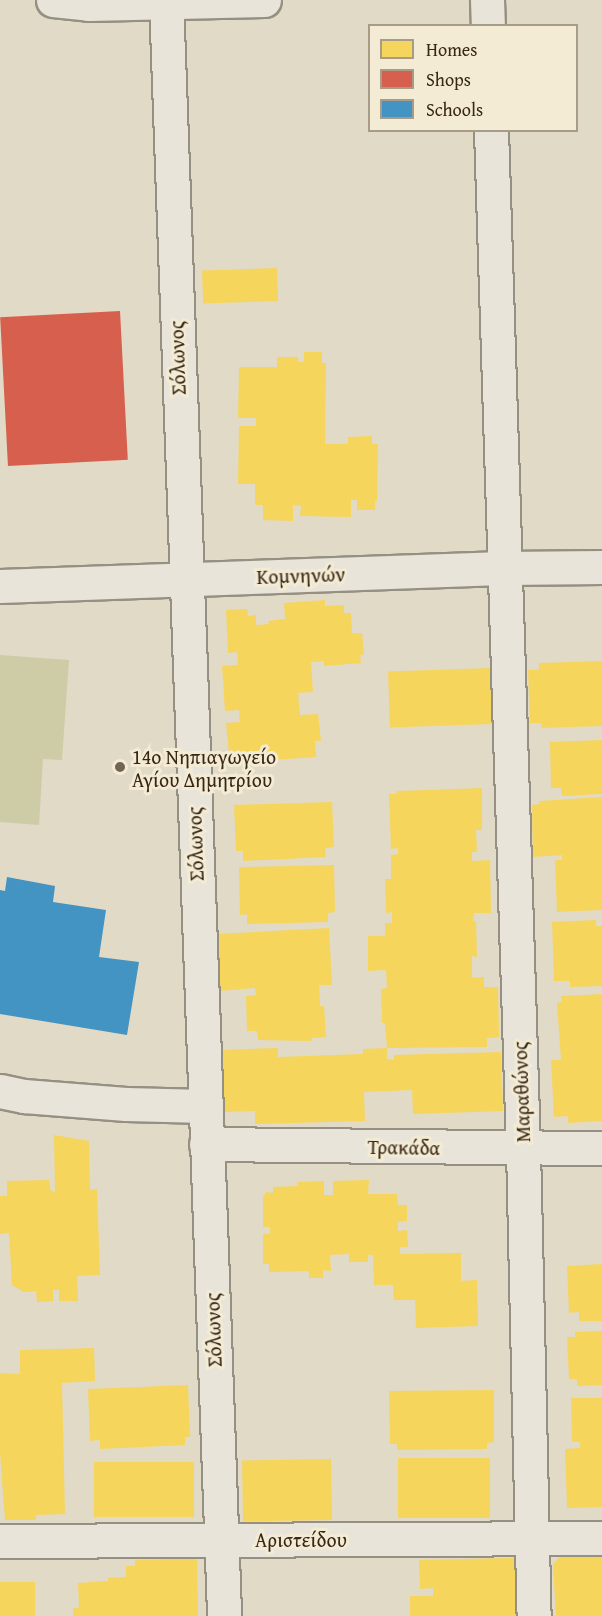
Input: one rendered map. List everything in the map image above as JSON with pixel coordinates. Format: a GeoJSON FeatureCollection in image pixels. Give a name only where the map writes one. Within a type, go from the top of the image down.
{"type":"FeatureCollection","features":[{"type":"Feature","properties":{"kind":"street"},"geometry":{"type":"LineString","coordinates":[[52,0],[89,4],[264,0]]}},
{"type":"Feature","properties":{"kind":"street"},"geometry":{"type":"LineString","coordinates":[[487,0],[488,24]]}},
{"type":"Feature","properties":{"kind":"street","name":"Σόλωνος"},"geometry":{"type":"LineString","coordinates":[[166,2],[224,1616]]}},
{"type":"Feature","properties":{"kind":"street","name":"Μαραθώνος"},"geometry":{"type":"LineString","coordinates":[[491,132],[503,568],[524,1148],[534,1616]]}},
{"type":"Feature","properties":{"kind":"street","name":"Κομνηνών"},"geometry":{"type":"LineString","coordinates":[[0,586],[503,568],[602,567]]}},
{"type":"Feature","properties":{"kind":"street"},"geometry":{"type":"LineString","coordinates":[[0,1091],[24,1096],[103,1102],[205,1106]]}},
{"type":"Feature","properties":{"kind":"street","name":"Τρακάδα"},"geometry":{"type":"LineString","coordinates":[[207,1144],[602,1148]]}},
{"type":"Feature","properties":{"kind":"street","name":"Αριστείδου"},"geometry":{"type":"LineString","coordinates":[[0,1541],[602,1538]]}},
{"type":"Feature","properties":{"kind":"shaded area"},"geometry":{"type":"Polygon","coordinates":[[[0,655],[69,660],[62,760],[43,759],[39,825],[0,822],[0,655]]]}},
{"type":"Feature","properties":{"kind":"building: Homes"},"geometry":{"type":"Polygon","coordinates":[[[277,268],[278,301],[203,304],[202,271],[277,268]]]}},
{"type":"Feature","properties":{"kind":"building: Homes"},"geometry":{"type":"Polygon","coordinates":[[[304,352],[322,352],[322,363],[326,363],[325,444],[348,444],[348,437],[372,436],[372,444],[378,444],[375,510],[357,510],[357,500],[351,500],[351,517],[300,516],[301,506],[293,505],[293,521],[263,520],[263,505],[255,505],[255,484],[238,484],[239,426],[256,426],[256,418],[238,418],[239,367],[277,367],[277,357],[298,357],[298,362],[304,362],[304,352]]]}},
{"type":"Feature","properties":{"kind":"building: Homes"},"geometry":{"type":"Polygon","coordinates":[[[325,600],[325,606],[344,605],[344,613],[351,613],[352,633],[362,633],[364,654],[360,655],[361,663],[324,666],[324,661],[311,662],[313,692],[298,693],[300,715],[318,714],[321,741],[315,741],[316,757],[258,761],[257,751],[229,753],[226,723],[240,722],[239,710],[225,711],[222,666],[238,665],[237,652],[228,653],[226,610],[247,609],[248,616],[256,615],[256,625],[269,624],[268,621],[285,619],[284,603],[325,600]]]}},
{"type":"Feature","properties":{"kind":"building: Homes"},"geometry":{"type":"Polygon","coordinates":[[[602,661],[602,726],[542,728],[541,723],[530,723],[528,670],[539,669],[539,663],[602,661]]]}},
{"type":"Feature","properties":{"kind":"building: Homes"},"geometry":{"type":"Polygon","coordinates":[[[490,668],[492,724],[390,728],[388,672],[490,668]]]}},
{"type":"Feature","properties":{"kind":"building: Homes"},"geometry":{"type":"Polygon","coordinates":[[[602,740],[602,794],[562,796],[561,788],[551,788],[550,742],[602,740]]]}},
{"type":"Feature","properties":{"kind":"building: Homes"},"geometry":{"type":"Polygon","coordinates":[[[482,788],[482,830],[476,830],[477,852],[472,852],[472,861],[490,860],[491,913],[474,913],[477,957],[472,956],[472,978],[484,977],[484,987],[498,987],[499,1037],[487,1038],[487,1047],[387,1048],[385,1023],[382,1023],[381,989],[387,988],[386,970],[368,971],[368,936],[385,936],[385,923],[392,923],[392,912],[386,913],[385,879],[391,879],[391,855],[398,854],[398,848],[391,849],[389,794],[396,794],[397,791],[482,788]]]}},
{"type":"Feature","properties":{"kind":"building: Homes"},"geometry":{"type":"Polygon","coordinates":[[[602,797],[602,910],[557,912],[555,860],[562,860],[562,855],[533,857],[532,805],[539,804],[540,801],[602,797]]]}},
{"type":"Feature","properties":{"kind":"building: Homes"},"geometry":{"type":"Polygon","coordinates":[[[332,802],[334,847],[325,848],[326,857],[243,861],[243,851],[236,851],[234,805],[332,802]]]}},
{"type":"Feature","properties":{"kind":"building: Homes"},"geometry":{"type":"Polygon","coordinates":[[[334,865],[335,912],[328,913],[328,922],[247,924],[247,914],[240,915],[239,867],[334,865]]]}},
{"type":"Feature","properties":{"kind":"building: Homes"},"geometry":{"type":"Polygon","coordinates":[[[596,920],[596,926],[602,926],[602,986],[570,987],[570,981],[554,981],[552,922],[596,920]]]}},
{"type":"Feature","properties":{"kind":"building: Homes"},"geometry":{"type":"Polygon","coordinates":[[[329,928],[332,985],[319,985],[320,1006],[324,1006],[326,1037],[311,1038],[312,1041],[258,1040],[257,1031],[247,1031],[246,996],[256,995],[255,988],[220,991],[217,934],[329,928]]]}},
{"type":"Feature","properties":{"kind":"building: Homes"},"geometry":{"type":"Polygon","coordinates":[[[602,994],[602,1121],[568,1123],[568,1116],[554,1117],[551,1060],[561,1060],[557,1003],[562,1002],[561,996],[602,994]]]}},
{"type":"Feature","properties":{"kind":"building: Homes"},"geometry":{"type":"Polygon","coordinates":[[[278,1048],[278,1057],[363,1054],[363,1049],[387,1048],[387,1059],[394,1060],[394,1055],[501,1052],[503,1111],[413,1114],[412,1090],[364,1092],[365,1121],[255,1124],[255,1111],[223,1112],[222,1050],[278,1048]]]}},
{"type":"Feature","properties":{"kind":"building: Homes"},"geometry":{"type":"Polygon","coordinates":[[[54,1135],[89,1141],[90,1190],[97,1189],[100,1275],[77,1276],[78,1301],[59,1301],[59,1290],[53,1290],[53,1301],[37,1302],[36,1291],[24,1292],[12,1285],[9,1233],[0,1234],[0,1196],[7,1196],[7,1181],[49,1180],[51,1191],[55,1192],[54,1135]]]}},
{"type":"Feature","properties":{"kind":"building: Homes"},"geometry":{"type":"Polygon","coordinates":[[[369,1180],[368,1194],[397,1194],[398,1205],[407,1205],[407,1221],[398,1222],[398,1231],[407,1230],[408,1247],[400,1247],[400,1254],[461,1253],[461,1281],[477,1280],[478,1326],[416,1328],[415,1300],[394,1300],[393,1285],[374,1285],[373,1255],[368,1255],[368,1262],[349,1262],[349,1254],[330,1255],[331,1271],[323,1270],[323,1278],[309,1278],[309,1271],[269,1272],[269,1264],[263,1264],[263,1234],[270,1234],[270,1227],[263,1227],[263,1197],[266,1192],[273,1193],[273,1187],[298,1186],[297,1182],[324,1181],[324,1195],[333,1195],[333,1181],[369,1180]]]}},
{"type":"Feature","properties":{"kind":"building: Homes"},"geometry":{"type":"Polygon","coordinates":[[[602,1264],[602,1321],[579,1321],[579,1312],[569,1313],[567,1266],[602,1264]]]}},
{"type":"Feature","properties":{"kind":"building: Homes"},"geometry":{"type":"Polygon","coordinates":[[[602,1331],[602,1385],[577,1386],[577,1379],[569,1379],[567,1337],[575,1337],[575,1332],[602,1331]]]}},
{"type":"Feature","properties":{"kind":"building: Homes"},"geometry":{"type":"Polygon","coordinates":[[[94,1348],[95,1381],[62,1383],[65,1514],[36,1515],[36,1520],[5,1520],[0,1453],[0,1373],[20,1374],[20,1350],[94,1348]]]}},
{"type":"Feature","properties":{"kind":"building: Homes"},"geometry":{"type":"Polygon","coordinates":[[[188,1385],[190,1437],[185,1437],[185,1445],[100,1449],[100,1440],[90,1441],[88,1389],[188,1385]]]}},
{"type":"Feature","properties":{"kind":"building: Homes"},"geometry":{"type":"Polygon","coordinates":[[[494,1390],[494,1442],[487,1443],[487,1449],[397,1450],[397,1444],[390,1444],[389,1391],[494,1390]]]}},
{"type":"Feature","properties":{"kind":"building: Homes"},"geometry":{"type":"Polygon","coordinates":[[[571,1398],[602,1398],[602,1507],[567,1508],[565,1449],[580,1448],[580,1442],[572,1442],[571,1398]]]}},
{"type":"Feature","properties":{"kind":"building: Homes"},"geometry":{"type":"Polygon","coordinates":[[[398,1458],[490,1458],[490,1518],[398,1518],[398,1458]]]}},
{"type":"Feature","properties":{"kind":"building: Homes"},"geometry":{"type":"Polygon","coordinates":[[[331,1459],[332,1520],[243,1522],[242,1461],[331,1459]]]}},
{"type":"Feature","properties":{"kind":"building: Homes"},"geometry":{"type":"Polygon","coordinates":[[[94,1462],[194,1462],[194,1517],[94,1517],[94,1462]]]}},
{"type":"Feature","properties":{"kind":"building: Homes"},"geometry":{"type":"Polygon","coordinates":[[[560,1557],[602,1557],[602,1616],[556,1616],[553,1564],[560,1557]]]}},
{"type":"Feature","properties":{"kind":"building: Homes"},"geometry":{"type":"Polygon","coordinates":[[[197,1558],[198,1616],[73,1616],[73,1608],[79,1608],[78,1583],[126,1577],[126,1566],[135,1566],[135,1560],[197,1558]]]}},
{"type":"Feature","properties":{"kind":"building: Homes"},"geometry":{"type":"Polygon","coordinates":[[[516,1558],[517,1616],[410,1616],[410,1596],[433,1596],[433,1588],[420,1589],[419,1560],[516,1558]]]}},
{"type":"Feature","properties":{"kind":"building: Homes"},"geometry":{"type":"Polygon","coordinates":[[[0,1582],[35,1582],[35,1616],[0,1616],[0,1582]]]}},
{"type":"Feature","properties":{"kind":"building: Shops"},"geometry":{"type":"Polygon","coordinates":[[[120,311],[128,460],[8,466],[0,317],[120,311]]]}},
{"type":"Feature","properties":{"kind":"building: Schools"},"geometry":{"type":"Polygon","coordinates":[[[7,877],[55,886],[53,902],[106,910],[99,957],[139,962],[127,1035],[0,1014],[0,890],[5,891],[7,877]]]}},
{"type":"Feature","properties":{"kind":"place","name":"14ο Νηπιαγωγείο Αγίου Δημητρίου"},"geometry":{"type":"Point","coordinates":[120,767]}}]}
